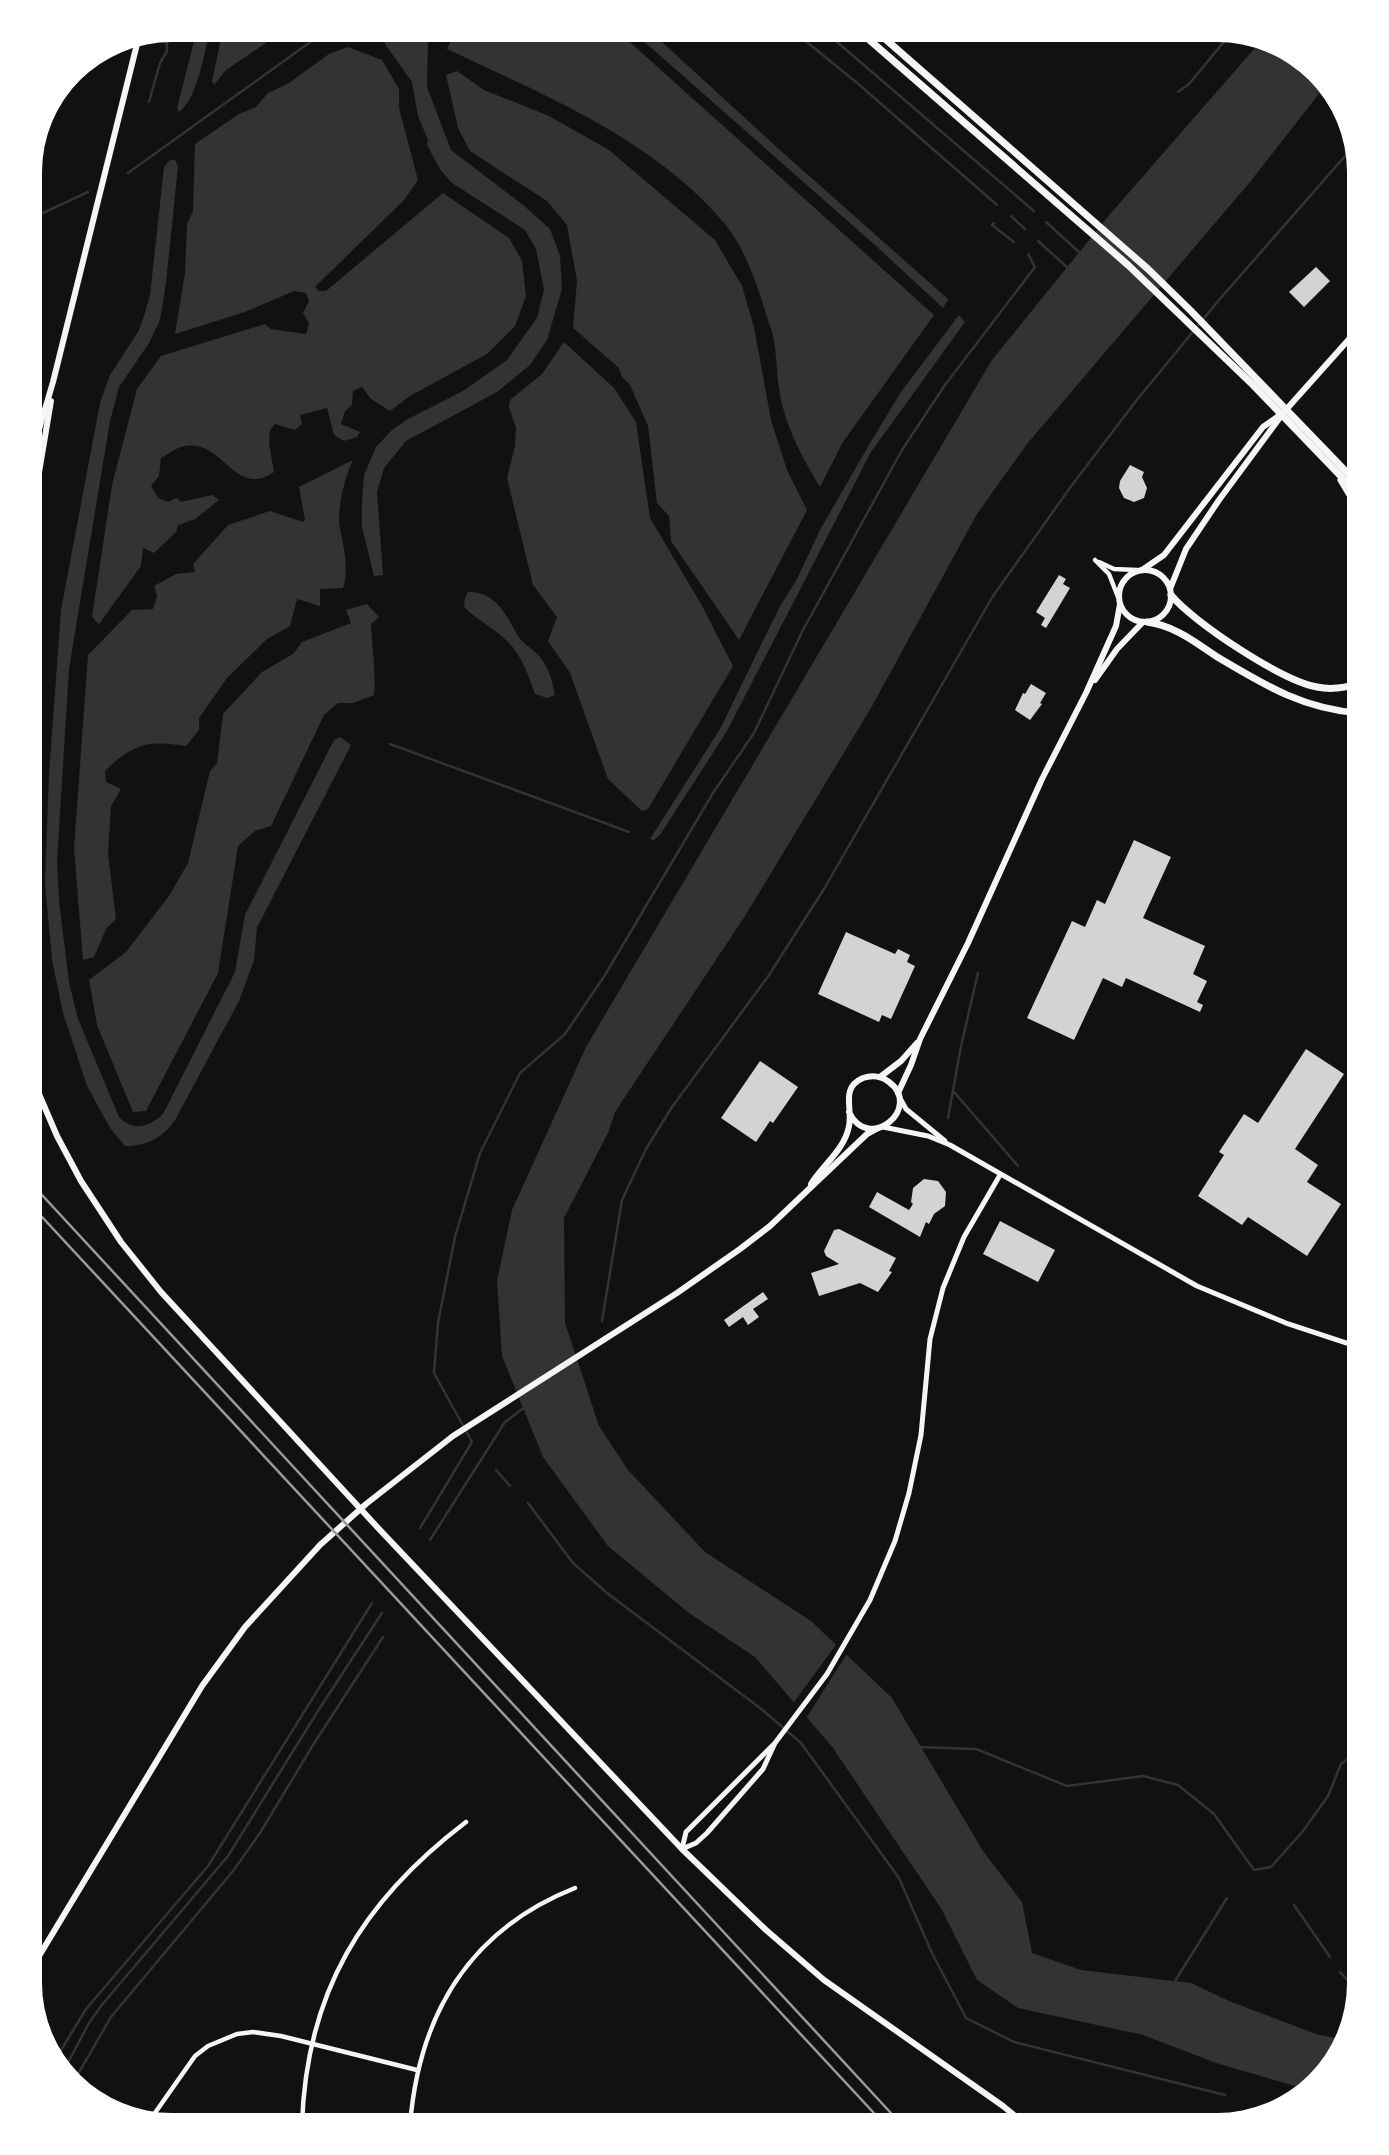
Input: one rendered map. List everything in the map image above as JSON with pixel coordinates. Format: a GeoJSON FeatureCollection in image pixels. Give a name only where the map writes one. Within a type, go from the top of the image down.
{"type":"FeatureCollection","features":[{"type":"Feature","properties":{"kind":"highway"},"geometry":{"type":"LineString","coordinates":[[872,42],[1052,197],[1347,472]]}},
{"type":"Feature","properties":{"kind":"highway"},"geometry":{"type":"LineString","coordinates":[[889,42],[1058,188],[1191,311],[1347,482]]}},
{"type":"Feature","properties":{"kind":"highway"},"geometry":{"type":"LineString","coordinates":[[1338,472],[1347,492]]}},
{"type":"Feature","properties":{"kind":"highway"},"geometry":{"type":"LineString","coordinates":[[1170,592],[1197,620],[1297,681],[1332,689],[1347,686]]}},
{"type":"Feature","properties":{"kind":"highway"},"geometry":{"type":"LineString","coordinates":[[1145,622],[1178,630],[1285,695],[1317,707],[1347,711]]}},
{"type":"Feature","properties":{"kind":"main road"},"geometry":{"type":"LineString","coordinates":[[42,419],[136,47]]}},
{"type":"Feature","properties":{"kind":"main road"},"geometry":{"type":"LineString","coordinates":[[1086,693],[1117,649],[1145,622],[1159,618],[1166,611],[1186,549],[1284,411],[1347,341]]}},
{"type":"Feature","properties":{"kind":"main road"},"geometry":{"type":"LineString","coordinates":[[42,442],[53,382]]}},
{"type":"Feature","properties":{"kind":"main road"},"geometry":{"type":"LineString","coordinates":[[42,1951],[186,1710],[245,1627],[320,1545],[366,1504],[442,1444],[740,1249],[770,1226],[867,1134],[881,1128],[897,1114],[899,1096],[920,1039],[968,943],[1042,779],[1086,693],[1116,625],[1122,581],[1164,555],[1263,427],[1284,411]]}},
{"type":"Feature","properties":{"kind":"main road"},"geometry":{"type":"LineString","coordinates":[[1140,570],[1159,574],[1170,592]]}},
{"type":"Feature","properties":{"kind":"main road"},"geometry":{"type":"LineString","coordinates":[[1119,601],[1128,616],[1145,622]]}},
{"type":"Feature","properties":{"kind":"main road"},"geometry":{"type":"LineString","coordinates":[[880,1077],[901,1060],[920,1039]]}},
{"type":"Feature","properties":{"kind":"main road"},"geometry":{"type":"LineString","coordinates":[[808,1189],[838,1150],[847,1133],[850,1124],[848,1096],[855,1084],[866,1077],[880,1077],[891,1083],[899,1096]]}},
{"type":"Feature","properties":{"kind":"main road"},"geometry":{"type":"LineString","coordinates":[[42,1101],[81,1181],[108,1225],[145,1273],[379,1529],[682,1849],[766,1930],[824,1980],[1012,2113]]}},
{"type":"Feature","properties":{"kind":"main road"},"geometry":{"type":"LineString","coordinates":[[849,1111],[854,1120],[862,1126],[881,1128]]}},
{"type":"Feature","properties":{"kind":"main road"},"geometry":{"type":"LineString","coordinates":[[1003,2106],[1015,2113]]}},
{"type":"Feature","properties":{"kind":"street"},"geometry":{"type":"LineString","coordinates":[[1119,601],[1109,574],[1095,560],[1114,569],[1140,570]]}},
{"type":"Feature","properties":{"kind":"street"},"geometry":{"type":"LineString","coordinates":[[899,1096],[906,1109],[950,1145],[1197,1286],[1286,1323],[1347,1343]]}},
{"type":"Feature","properties":{"kind":"street"},"geometry":{"type":"LineString","coordinates":[[881,1128],[928,1136],[950,1145]]}},
{"type":"Feature","properties":{"kind":"street"},"geometry":{"type":"LineString","coordinates":[[682,1849],[686,1832],[775,1743],[827,1674],[851,1636],[890,1555],[909,1493],[921,1435],[930,1339],[943,1288],[964,1237],[1000,1175]]}},
{"type":"Feature","properties":{"kind":"street"},"geometry":{"type":"LineString","coordinates":[[682,1849],[696,1843],[763,1769],[775,1743]]}},
{"type":"Feature","properties":{"kind":"street"},"geometry":{"type":"LineString","coordinates":[[303,2113],[304,2079],[311,2043],[340,1965],[372,1911],[412,1867],[466,1822]]}},
{"type":"Feature","properties":{"kind":"street"},"geometry":{"type":"LineString","coordinates":[[412,2113],[417,2070],[441,2004],[468,1966],[494,1937],[526,1912],[575,1888]]}},
{"type":"Feature","properties":{"kind":"street"},"geometry":{"type":"LineString","coordinates":[[156,2112],[195,2056],[221,2040],[253,2032],[311,2043],[417,2070]]}},
{"type":"Feature","properties":{"kind":"shaded area"},"geometry":{"type":"Polygon","coordinates":[[[194,42],[207,42],[191,97],[179,112],[177,108],[194,42]]]}},
{"type":"Feature","properties":{"kind":"shaded area"},"geometry":{"type":"Polygon","coordinates":[[[220,42],[266,42],[226,70],[214,85],[212,81],[220,42]]]}},
{"type":"Feature","properties":{"kind":"shaded area"},"geometry":{"type":"Polygon","coordinates":[[[428,42],[427,87],[451,150],[550,229],[560,256],[562,289],[547,340],[530,365],[497,392],[406,441],[384,468],[377,492],[383,575],[374,576],[362,527],[362,501],[364,475],[376,447],[392,430],[408,419],[463,391],[507,360],[537,318],[544,290],[536,249],[525,230],[452,183],[440,169],[427,145],[428,140],[418,116],[412,82],[385,44],[428,42]]]}},
{"type":"Feature","properties":{"kind":"shaded area"},"geometry":{"type":"Polygon","coordinates":[[[450,42],[630,42],[934,315],[843,442],[820,487],[800,452],[785,415],[772,333],[757,286],[740,247],[725,224],[697,194],[632,144],[559,102],[447,49],[450,42]]]}},
{"type":"Feature","properties":{"kind":"shaded area"},"geometry":{"type":"Polygon","coordinates":[[[645,42],[662,42],[948,299],[943,308],[645,42]]]}},
{"type":"Feature","properties":{"kind":"shaded area"},"geometry":{"type":"Polygon","coordinates":[[[348,47],[382,60],[399,89],[399,108],[418,180],[404,200],[315,287],[319,291],[326,291],[443,193],[509,238],[522,261],[526,296],[515,326],[487,354],[410,396],[390,411],[371,399],[362,387],[353,391],[352,405],[345,411],[341,424],[360,432],[357,437],[344,441],[334,435],[327,408],[300,415],[302,424],[295,430],[275,424],[270,430],[269,443],[274,472],[260,478],[248,478],[207,450],[195,446],[178,448],[161,458],[159,476],[151,486],[158,498],[168,502],[177,498],[181,502],[212,495],[219,500],[195,519],[178,525],[176,532],[154,553],[143,548],[141,566],[99,624],[92,617],[112,485],[137,389],[161,356],[265,324],[271,329],[306,334],[309,323],[303,313],[309,301],[306,293],[294,291],[245,312],[175,334],[185,273],[187,224],[193,211],[195,144],[239,114],[256,107],[268,93],[289,83],[329,54],[348,47]]]}},
{"type":"Feature","properties":{"kind":"shaded area"},"geometry":{"type":"Polygon","coordinates":[[[1255,48],[1282,59],[1309,80],[1320,93],[1250,182],[1027,444],[977,514],[871,708],[745,916],[615,1112],[608,1133],[564,1218],[565,1323],[599,1426],[628,1470],[705,1552],[811,1621],[892,1698],[983,1851],[1022,1902],[1032,1953],[1081,1970],[1191,1983],[1229,2001],[1316,2034],[1334,2038],[1320,2062],[1296,2086],[1216,2063],[1143,2035],[1018,2008],[977,1980],[942,1910],[833,1748],[755,1657],[689,1613],[608,1546],[543,1457],[502,1356],[497,1281],[512,1210],[586,1047],[992,360],[1111,213],[1255,48]]]}},
{"type":"Feature","properties":{"kind":"shaded area"},"geometry":{"type":"Polygon","coordinates":[[[457,71],[484,90],[549,116],[609,150],[715,240],[742,286],[754,327],[771,420],[787,470],[807,510],[739,640],[671,541],[669,516],[657,503],[648,426],[630,385],[622,377],[619,368],[573,328],[577,281],[567,225],[547,201],[470,151],[458,128],[446,75],[457,71]]]}},
{"type":"Feature","properties":{"kind":"shaded area"},"geometry":{"type":"Polygon","coordinates":[[[170,160],[175,160],[178,166],[160,320],[149,343],[119,387],[110,421],[69,669],[57,862],[69,982],[78,1019],[119,1117],[130,1125],[147,1125],[163,1114],[235,972],[245,915],[334,740],[340,737],[351,745],[257,927],[254,960],[239,1001],[174,1122],[153,1140],[140,1145],[125,1146],[110,1128],[87,1086],[63,1013],[52,960],[45,883],[49,774],[61,610],[100,403],[110,375],[138,332],[144,316],[150,295],[164,167],[170,160]]]}},
{"type":"Feature","properties":{"kind":"shaded area"},"geometry":{"type":"Polygon","coordinates":[[[959,315],[965,322],[871,452],[727,731],[660,835],[654,840],[650,839],[720,729],[821,528],[873,438],[901,392],[959,315]]]}},
{"type":"Feature","properties":{"kind":"shaded area"},"geometry":{"type":"Polygon","coordinates":[[[564,342],[614,388],[636,422],[650,518],[701,604],[733,666],[648,809],[642,811],[608,779],[570,673],[548,641],[557,617],[533,585],[507,478],[515,446],[516,428],[509,407],[510,400],[542,374],[564,342]]]}},
{"type":"Feature","properties":{"kind":"shaded area"},"geometry":{"type":"Polygon","coordinates":[[[353,460],[344,484],[339,513],[346,566],[343,588],[320,589],[320,606],[297,599],[290,626],[267,639],[227,678],[199,718],[199,730],[186,746],[141,746],[124,755],[105,771],[106,782],[121,789],[111,806],[108,854],[116,919],[106,929],[94,957],[83,960],[74,848],[88,655],[132,610],[153,609],[157,596],[154,586],[176,574],[195,572],[193,564],[228,525],[270,511],[303,522],[305,520],[299,487],[353,460]]]}},
{"type":"Feature","properties":{"kind":"shaded area"},"geometry":{"type":"Polygon","coordinates":[[[468,592],[486,596],[499,606],[520,639],[545,664],[555,695],[547,698],[535,694],[517,653],[502,636],[464,607],[468,592]]]}},
{"type":"Feature","properties":{"kind":"shaded area"},"geometry":{"type":"Polygon","coordinates":[[[367,604],[379,617],[371,624],[374,695],[353,703],[338,703],[324,715],[271,826],[255,831],[238,846],[218,973],[146,1111],[133,1112],[97,1025],[89,980],[126,952],[169,896],[188,863],[210,771],[217,763],[223,714],[262,672],[293,654],[302,642],[351,623],[346,610],[367,604]]]}},
{"type":"Feature","properties":{"kind":"pier"},"geometry":{"type":"Polygon","coordinates":[[[838,1642],[848,1652],[805,1720],[792,1705],[838,1642]]]}},
{"type":"Feature","properties":{"kind":"building"},"geometry":{"type":"Polygon","coordinates":[[[1316,267],[1330,281],[1304,307],[1289,292],[1316,267]]]}},
{"type":"Feature","properties":{"kind":"building"},"geometry":{"type":"Polygon","coordinates":[[[1130,465],[1144,472],[1142,477],[1147,488],[1144,498],[1134,502],[1124,498],[1119,488],[1120,481],[1130,465]]]}},
{"type":"Feature","properties":{"kind":"building"},"geometry":{"type":"Polygon","coordinates":[[[1059,575],[1066,579],[1063,584],[1070,588],[1046,628],[1041,625],[1045,618],[1036,612],[1059,575]]]}},
{"type":"Feature","properties":{"kind":"building"},"geometry":{"type":"Polygon","coordinates":[[[1031,684],[1046,693],[1040,703],[1042,704],[1030,720],[1015,710],[1031,684]]]}},
{"type":"Feature","properties":{"kind":"building"},"geometry":{"type":"Polygon","coordinates":[[[1134,840],[1171,857],[1143,918],[1205,946],[1193,974],[1207,981],[1197,1002],[1203,1005],[1200,1012],[1126,978],[1122,987],[1103,978],[1074,1040],[1027,1018],[1072,921],[1085,927],[1097,900],[1105,904],[1134,840]]]}},
{"type":"Feature","properties":{"kind":"building"},"geometry":{"type":"Polygon","coordinates":[[[846,932],[895,954],[898,949],[910,955],[907,962],[915,966],[891,1019],[882,1015],[879,1022],[818,994],[846,932]]]}},
{"type":"Feature","properties":{"kind":"building"},"geometry":{"type":"Polygon","coordinates":[[[1306,1049],[1344,1074],[1295,1149],[1318,1165],[1307,1182],[1341,1204],[1307,1256],[1248,1217],[1242,1225],[1198,1196],[1224,1155],[1219,1152],[1244,1114],[1258,1123],[1306,1049]]]}},
{"type":"Feature","properties":{"kind":"building"},"geometry":{"type":"Polygon","coordinates":[[[760,1061],[798,1087],[756,1142],[721,1118],[760,1061]]]}},
{"type":"Feature","properties":{"kind":"building"},"geometry":{"type":"Polygon","coordinates":[[[924,1179],[938,1181],[946,1192],[945,1206],[934,1214],[929,1224],[926,1222],[920,1237],[869,1207],[877,1192],[909,1210],[913,1204],[913,1188],[924,1179]]]}},
{"type":"Feature","properties":{"kind":"building"},"geometry":{"type":"Polygon","coordinates":[[[1000,1221],[1055,1250],[1038,1282],[983,1254],[1000,1221]]]}},
{"type":"Feature","properties":{"kind":"building"},"geometry":{"type":"Polygon","coordinates":[[[839,1229],[896,1258],[889,1271],[892,1272],[878,1292],[860,1283],[819,1296],[811,1273],[839,1264],[826,1256],[824,1251],[834,1230],[839,1229]]]}},
{"type":"Feature","properties":{"kind":"building"},"geometry":{"type":"Polygon","coordinates":[[[763,1292],[768,1299],[753,1309],[759,1317],[748,1325],[743,1317],[729,1327],[724,1320],[763,1292]]]}},
{"type":"Feature","properties":{"kind":"waterway"},"geometry":{"type":"LineString","coordinates":[[149,102],[160,63],[167,51],[167,42]]}},
{"type":"Feature","properties":{"kind":"waterway"},"geometry":{"type":"LineString","coordinates":[[128,173],[310,42]]}},
{"type":"Feature","properties":{"kind":"waterway"},"geometry":{"type":"LineString","coordinates":[[807,42],[997,205]]}},
{"type":"Feature","properties":{"kind":"waterway"},"geometry":{"type":"LineString","coordinates":[[837,42],[1034,211]]}},
{"type":"Feature","properties":{"kind":"waterway"},"geometry":{"type":"LineString","coordinates":[[1178,92],[1189,84],[1224,42]]}},
{"type":"Feature","properties":{"kind":"waterway"},"geometry":{"type":"LineString","coordinates":[[602,1321],[622,1200],[646,1149],[672,1107],[769,975],[824,889],[993,596],[1136,401],[1219,300],[1346,155]]}},
{"type":"Feature","properties":{"kind":"waterway"},"geometry":{"type":"LineString","coordinates":[[42,213],[88,192]]}},
{"type":"Feature","properties":{"kind":"waterway"},"geometry":{"type":"LineString","coordinates":[[1011,216],[1025,229]]}},
{"type":"Feature","properties":{"kind":"waterway"},"geometry":{"type":"LineString","coordinates":[[1046,222],[1079,252]]}},
{"type":"Feature","properties":{"kind":"waterway"},"geometry":{"type":"LineString","coordinates":[[994,223],[992,225],[1014,242]]}},
{"type":"Feature","properties":{"kind":"waterway"},"geometry":{"type":"LineString","coordinates":[[1038,241],[1069,269]]}},
{"type":"Feature","properties":{"kind":"waterway"},"geometry":{"type":"LineString","coordinates":[[420,1528],[472,1442],[434,1373],[438,1323],[455,1237],[480,1153],[520,1073],[565,1034],[605,975],[713,793],[754,733],[803,630],[902,450],[945,385],[1035,267],[1028,254]]}},
{"type":"Feature","properties":{"kind":"waterway"},"geometry":{"type":"LineString","coordinates":[[390,744],[629,832]]}},
{"type":"Feature","properties":{"kind":"waterway"},"geometry":{"type":"LineString","coordinates":[[948,1118],[978,973]]}},
{"type":"Feature","properties":{"kind":"waterway"},"geometry":{"type":"LineString","coordinates":[[954,1092],[1018,1166]]}},
{"type":"Feature","properties":{"kind":"waterway"},"geometry":{"type":"LineString","coordinates":[[430,1540],[505,1422],[525,1407]]}},
{"type":"Feature","properties":{"kind":"waterway"},"geometry":{"type":"LineString","coordinates":[[496,1470],[510,1486]]}},
{"type":"Feature","properties":{"kind":"waterway"},"geometry":{"type":"LineString","coordinates":[[528,1503],[573,1563],[607,1593],[760,1708],[801,1743],[899,1878],[932,1953],[966,2018],[1014,2042],[1225,2095]]}},
{"type":"Feature","properties":{"kind":"waterway"},"geometry":{"type":"LineString","coordinates":[[61,2050],[86,2009],[208,1866],[372,1603]]}},
{"type":"Feature","properties":{"kind":"waterway"},"geometry":{"type":"LineString","coordinates":[[69,2061],[101,2006],[228,1856],[382,1613]]}},
{"type":"Feature","properties":{"kind":"waterway"},"geometry":{"type":"LineString","coordinates":[[78,2073],[111,2017],[233,1871],[260,1833],[383,1637]]}},
{"type":"Feature","properties":{"kind":"waterway"},"geometry":{"type":"LineString","coordinates":[[918,1747],[976,1749],[1067,1786],[1143,1776],[1178,1785],[1214,1814],[1254,1870],[1271,1867],[1303,1831],[1328,1796],[1341,1764],[1347,1759]]}},
{"type":"Feature","properties":{"kind":"waterway"},"geometry":{"type":"LineString","coordinates":[[1175,1981],[1227,1898]]}},
{"type":"Feature","properties":{"kind":"waterway"},"geometry":{"type":"LineString","coordinates":[[1294,1905],[1330,1957]]}},
{"type":"Feature","properties":{"kind":"waterway"},"geometry":{"type":"LineString","coordinates":[[1340,1972],[1347,1979]]}},
{"type":"Feature","properties":{"kind":"railway"},"geometry":{"type":"LineString","coordinates":[[42,1195],[891,2113]]}},
{"type":"Feature","properties":{"kind":"railway"},"geometry":{"type":"LineString","coordinates":[[42,1217],[874,2113]]}}]}
